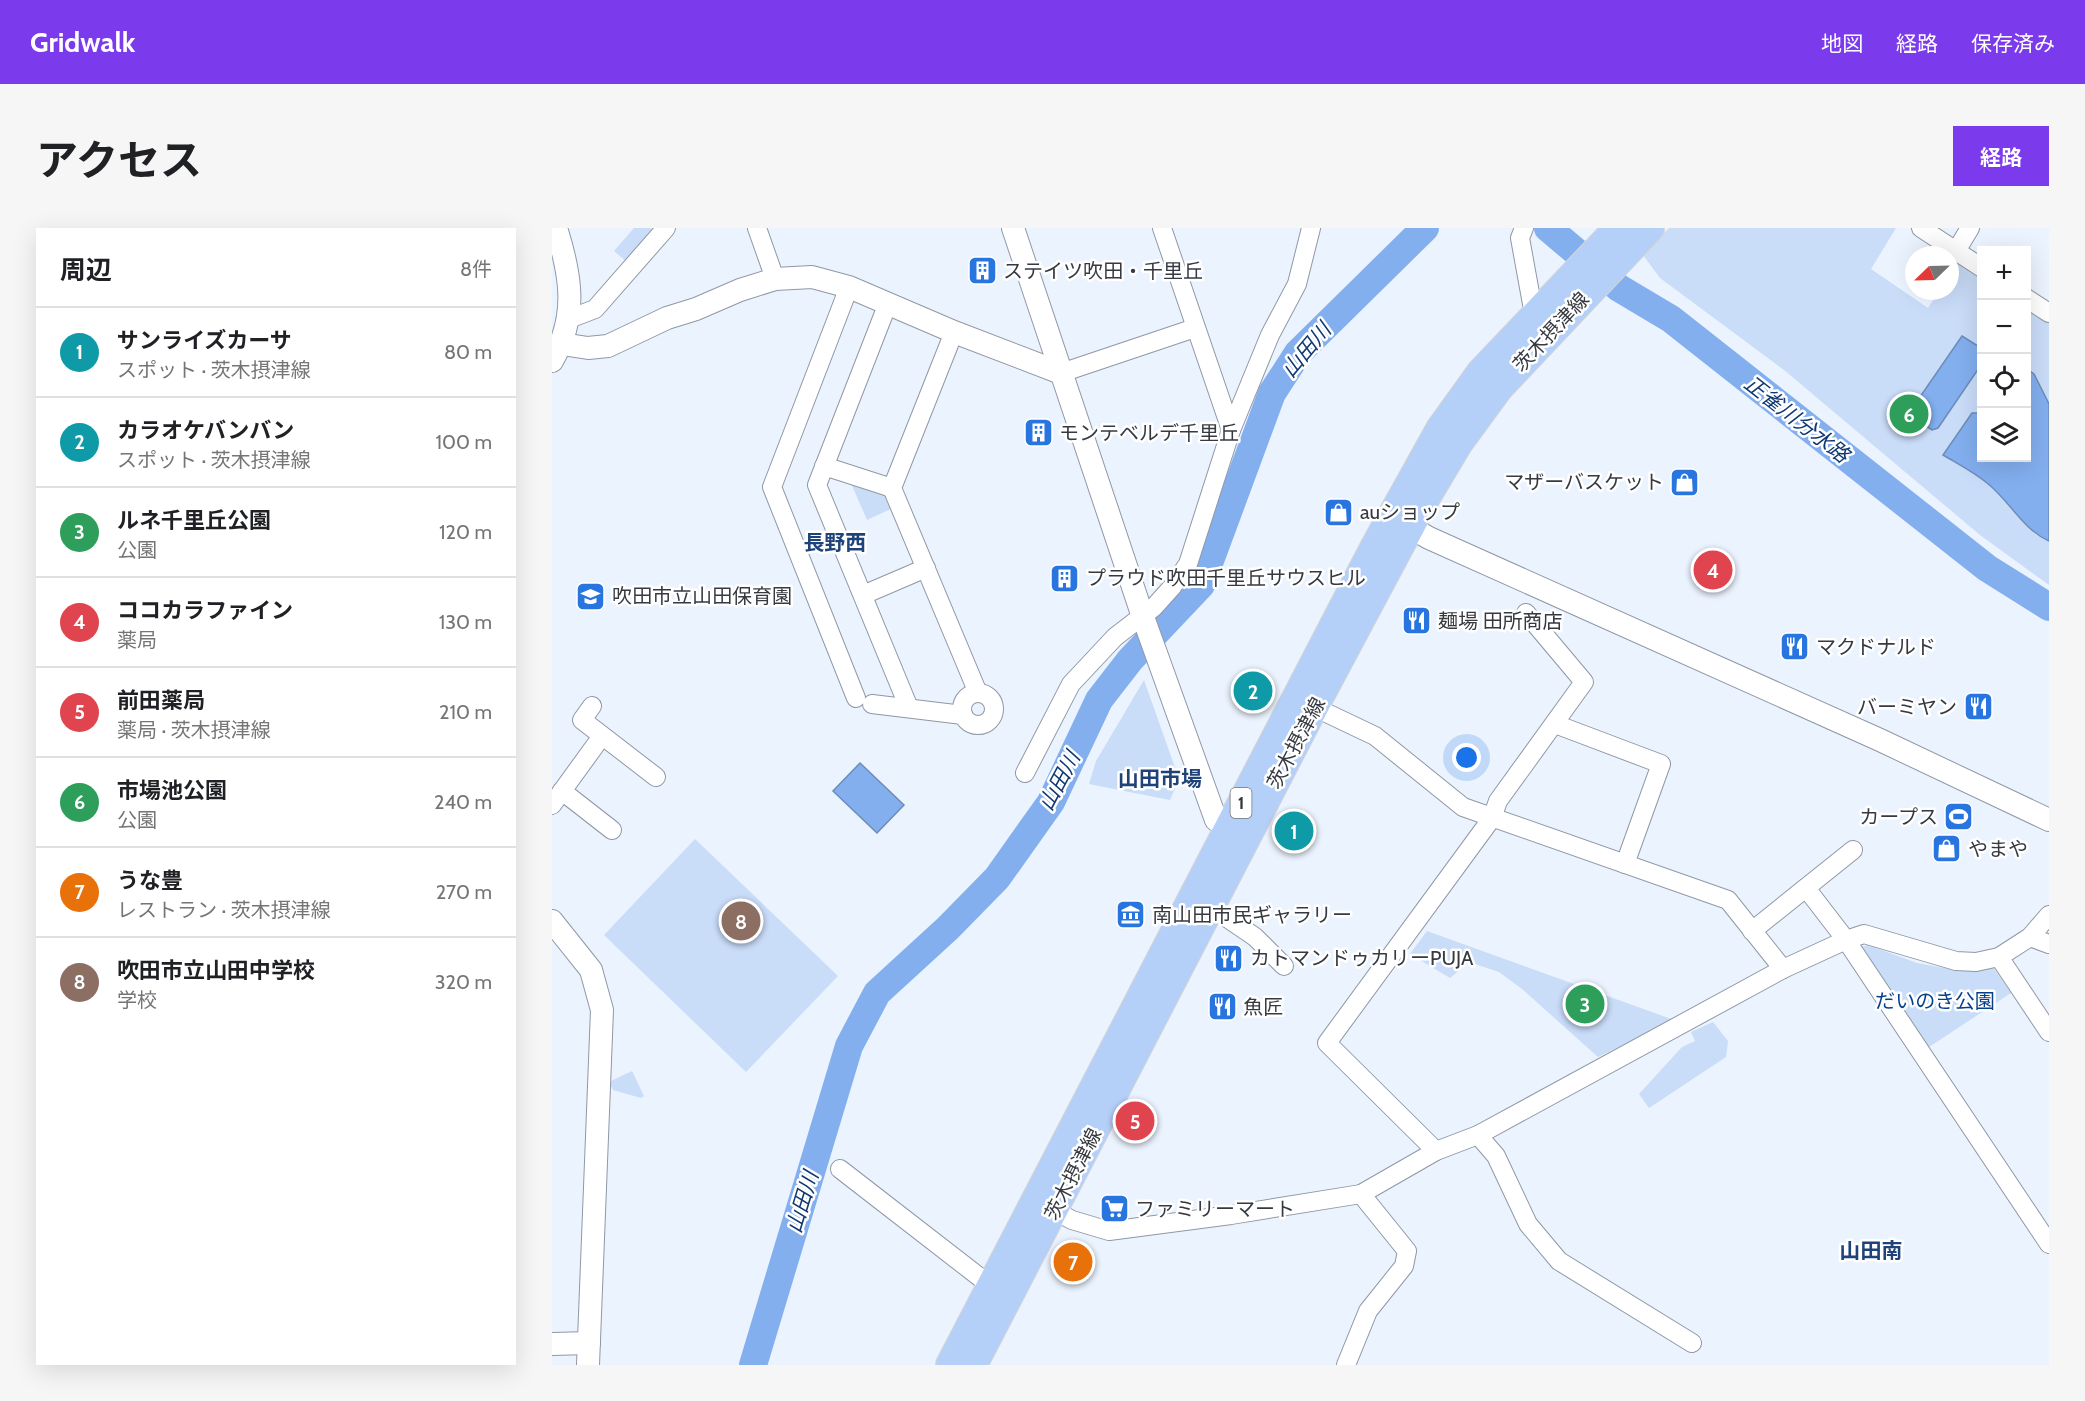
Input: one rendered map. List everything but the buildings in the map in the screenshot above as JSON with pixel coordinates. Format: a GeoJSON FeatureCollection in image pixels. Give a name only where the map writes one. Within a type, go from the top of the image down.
{"type":"FeatureCollection","features":[{"type":"Feature","properties":{"kind":"main road","name":"茨木摂津線"},"geometry":{"type":"LineString","coordinates":[[1608,256],[1618,228]]}},
{"type":"Feature","properties":{"kind":"main road","name":"茨木摂津線"},"geometry":{"type":"LineString","coordinates":[[973,1365],[1045,1205],[1400,522],[1499,388],[1586,279],[1608,256],[1650,228]]}},
{"type":"Feature","properties":{"kind":"main road","name":"茨木摂津線"},"geometry":{"type":"LineString","coordinates":[[950,1365],[991,1286],[1045,1205],[1211,906],[1237,833],[1314,707],[1400,522],[1440,429],[1481,372],[1534,315],[1586,279]]}},
{"type":"Feature","properties":{"kind":"street"},"geometry":{"type":"LineString","coordinates":[[556,228],[569,319],[555,348],[608,346],[667,318],[696,309],[740,290],[775,279],[812,277],[849,286],[954,332],[1061,374],[1195,328]]}},
{"type":"Feature","properties":{"kind":"street"},"geometry":{"type":"LineString","coordinates":[[569,319],[595,309],[666,228]]}},
{"type":"Feature","properties":{"kind":"street"},"geometry":{"type":"LineString","coordinates":[[757,228],[775,279]]}},
{"type":"Feature","properties":{"kind":"street"},"geometry":{"type":"LineString","coordinates":[[1013,228],[1143,618],[1216,820],[1237,833]]}},
{"type":"Feature","properties":{"kind":"street"},"geometry":{"type":"LineString","coordinates":[[1162,228],[1231,430]]}},
{"type":"Feature","properties":{"kind":"street"},"geometry":{"type":"LineString","coordinates":[[1025,772],[1071,684],[1115,638],[1143,618],[1172,587],[1188,564],[1231,430],[1270,335],[1297,284],[1311,228]]}},
{"type":"Feature","properties":{"kind":"street"},"geometry":{"type":"LineString","coordinates":[[1524,228],[1520,238],[1534,315]]}},
{"type":"Feature","properties":{"kind":"street"},"geometry":{"type":"LineString","coordinates":[[1921,228],[1948,246]]}},
{"type":"Feature","properties":{"kind":"street"},"geometry":{"type":"LineString","coordinates":[[1959,246],[1970,228]]}},
{"type":"Feature","properties":{"kind":"street"},"geometry":{"type":"LineString","coordinates":[[1959,253],[1977,265]]}},
{"type":"Feature","properties":{"kind":"street"},"geometry":{"type":"LineString","coordinates":[[849,286],[772,487],[864,701],[963,715]]}},
{"type":"Feature","properties":{"kind":"street"},"geometry":{"type":"LineString","coordinates":[[2029,300],[2049,313]]}},
{"type":"Feature","properties":{"kind":"street"},"geometry":{"type":"LineString","coordinates":[[888,303],[817,485],[909,708]]}},
{"type":"Feature","properties":{"kind":"street"},"geometry":{"type":"LineString","coordinates":[[954,332],[892,488],[978,693]]}},
{"type":"Feature","properties":{"kind":"street"},"geometry":{"type":"LineString","coordinates":[[824,466],[892,488]]}},
{"type":"Feature","properties":{"kind":"street"},"geometry":{"type":"LineString","coordinates":[[1400,522],[1428,538],[1869,736],[2049,820]]}},
{"type":"Feature","properties":{"kind":"street"},"geometry":{"type":"LineString","coordinates":[[862,595],[926,568]]}},
{"type":"Feature","properties":{"kind":"street"},"geometry":{"type":"LineString","coordinates":[[1436,1151],[1326,1043],[1492,818],[1498,801],[1556,724],[1584,682],[1526,613]]}},
{"type":"Feature","properties":{"kind":"street"},"geometry":{"type":"LineString","coordinates":[[973,693],[988,696],[994,705],[993,716],[986,723],[975,725],[963,715],[964,700],[973,693]]}},
{"type":"Feature","properties":{"kind":"street"},"geometry":{"type":"LineString","coordinates":[[592,706],[582,720],[656,777]]}},
{"type":"Feature","properties":{"kind":"street"},"geometry":{"type":"LineString","coordinates":[[1314,707],[1375,736],[1463,807],[1728,900],[1783,969]]}},
{"type":"Feature","properties":{"kind":"street"},"geometry":{"type":"LineString","coordinates":[[1556,724],[1661,764],[1624,864]]}},
{"type":"Feature","properties":{"kind":"street"},"geometry":{"type":"LineString","coordinates":[[602,736],[557,798],[612,830]]}},
{"type":"Feature","properties":{"kind":"street"},"geometry":{"type":"LineString","coordinates":[[1752,931],[1853,850]]}},
{"type":"Feature","properties":{"kind":"street"},"geometry":{"type":"LineString","coordinates":[[1806,888],[1846,940],[2049,1244]]}},
{"type":"Feature","properties":{"kind":"street"},"geometry":{"type":"LineString","coordinates":[[1211,906],[1256,937],[1284,966]]}},
{"type":"Feature","properties":{"kind":"street"},"geometry":{"type":"LineString","coordinates":[[1045,1205],[1072,1220],[1109,1231],[1231,1215],[1361,1194],[1436,1151],[1478,1135],[1783,969],[1846,940],[1864,934],[1956,961],[1976,962],[1999,957],[2030,937],[2049,915]]}},
{"type":"Feature","properties":{"kind":"street"},"geometry":{"type":"LineString","coordinates":[[552,921],[591,970],[602,1010],[588,1354],[552,1344]]}},
{"type":"Feature","properties":{"kind":"street"},"geometry":{"type":"LineString","coordinates":[[2030,937],[2049,944]]}},
{"type":"Feature","properties":{"kind":"street"},"geometry":{"type":"LineString","coordinates":[[1999,957],[2049,1032]]}},
{"type":"Feature","properties":{"kind":"street"},"geometry":{"type":"LineString","coordinates":[[1478,1135],[1496,1156],[1528,1224],[1559,1261],[1692,1343]]}},
{"type":"Feature","properties":{"kind":"street"},"geometry":{"type":"LineString","coordinates":[[840,1169],[991,1286]]}},
{"type":"Feature","properties":{"kind":"street"},"geometry":{"type":"LineString","coordinates":[[1346,1365],[1368,1311],[1404,1266],[1407,1251],[1361,1194]]}},
{"type":"Feature","properties":{"kind":"green space"},"geometry":{"type":"Polygon","coordinates":[[[634,228],[650,228],[654,231],[627,262],[614,251],[634,228]]]}},
{"type":"Feature","properties":{"kind":"green space"},"geometry":{"type":"Polygon","coordinates":[[[1669,228],[1896,228],[1871,269],[1905,292],[1905,300],[1916,300],[1928,308],[1933,300],[1959,300],[1960,260],[1977,271],[1977,462],[2031,462],[2031,307],[2049,320],[2049,585],[1980,535],[1784,370],[1660,278],[1643,255],[1669,228]]]}},
{"type":"Feature","properties":{"kind":"green space"},"geometry":{"type":"Polygon","coordinates":[[[850,481],[886,495],[895,507],[867,520],[850,481]]]}},
{"type":"Feature","properties":{"kind":"green space"},"geometry":{"type":"Polygon","coordinates":[[[1144,680],[1179,779],[1170,800],[1089,784],[1096,761],[1144,680]]]}},
{"type":"Feature","properties":{"kind":"green space"},"geometry":{"type":"Polygon","coordinates":[[[695,839],[838,976],[746,1072],[604,935],[695,839]]]}},
{"type":"Feature","properties":{"kind":"green space"},"geometry":{"type":"Polygon","coordinates":[[[1427,931],[1674,1020],[1598,1057],[1522,989],[1499,972],[1469,962],[1450,978],[1410,954],[1427,931]]]}},
{"type":"Feature","properties":{"kind":"green space","name":"だいのき公園"},"geometry":{"type":"Polygon","coordinates":[[[1868,945],[1917,963],[1955,970],[1993,967],[2011,993],[1926,1049],[1857,948],[1868,945]]]}},
{"type":"Feature","properties":{"kind":"green space"},"geometry":{"type":"Polygon","coordinates":[[[1713,1022],[1728,1041],[1726,1057],[1649,1108],[1639,1094],[1682,1047],[1695,1041],[1691,1032],[1713,1022]]]}},
{"type":"Feature","properties":{"kind":"green space"},"geometry":{"type":"Polygon","coordinates":[[[632,1071],[644,1096],[641,1098],[613,1090],[609,1082],[632,1071]]]}},
{"type":"Feature","properties":{"kind":"water"},"geometry":{"type":"Polygon","coordinates":[[[1962,336],[1977,345],[1977,371],[1938,428],[1932,430],[1912,417],[1911,410],[1962,336]]]}},
{"type":"Feature","properties":{"kind":"water"},"geometry":{"type":"Polygon","coordinates":[[[2031,372],[2034,374],[2049,404],[2049,541],[2031,529],[1987,483],[1943,455],[1972,413],[1977,413],[1977,462],[2031,462],[2031,372]]]}},
{"type":"Feature","properties":{"kind":"water"},"geometry":{"type":"Polygon","coordinates":[[[860,763],[904,805],[877,833],[833,791],[860,763]]]}},
{"type":"Feature","properties":{"kind":"waterway","name":"山田川"},"geometry":{"type":"LineString","coordinates":[[753,1365],[849,1046],[877,993],[948,928],[997,878],[1051,802],[1099,700],[1130,660],[1201,585],[1272,393],[1298,353],[1425,228]]}},
{"type":"Feature","properties":{"kind":"waterway","name":"正雀川分水路"},"geometry":{"type":"LineString","coordinates":[[1548,228],[1619,288],[1671,319],[1987,568],[2049,607]]}},
{"type":"Feature","properties":{"kind":"place","name":"ステイツ吹田・千里丘"},"geometry":{"type":"Point","coordinates":[982,271]}},
{"type":"Feature","properties":{"kind":"place","name":"市場池公園"},"geometry":{"type":"Point","coordinates":[1909,414]}},
{"type":"Feature","properties":{"kind":"place","name":"モンテベルデ千里丘"},"geometry":{"type":"Point","coordinates":[1038,433]}},
{"type":"Feature","properties":{"kind":"place","name":"マザーバスケット"},"geometry":{"type":"Point","coordinates":[1685,482]}},
{"type":"Feature","properties":{"kind":"place","name":"auショップ"},"geometry":{"type":"Point","coordinates":[1339,512]}},
{"type":"Feature","properties":{"kind":"place","name":"ココカラファイン"},"geometry":{"type":"Point","coordinates":[1713,570]}},
{"type":"Feature","properties":{"kind":"place","name":"プラウド吹田千里丘サウスヒル"},"geometry":{"type":"Point","coordinates":[1065,578]}},
{"type":"Feature","properties":{"kind":"place","name":"吹田市立山田保育園"},"geometry":{"type":"Point","coordinates":[591,596]}},
{"type":"Feature","properties":{"kind":"place","name":"麺場 田所商店"},"geometry":{"type":"Point","coordinates":[1417,621]}},
{"type":"Feature","properties":{"kind":"place","name":"マクドナルド"},"geometry":{"type":"Point","coordinates":[1795,647]}},
{"type":"Feature","properties":{"kind":"place","name":"カラオケバンバン"},"geometry":{"type":"Point","coordinates":[1253,691]}},
{"type":"Feature","properties":{"kind":"place","name":"バーミヤン"},"geometry":{"type":"Point","coordinates":[1978,707]}},
{"type":"Feature","properties":{"kind":"place","name":"カープス"},"geometry":{"type":"Point","coordinates":[1959,817]}},
{"type":"Feature","properties":{"kind":"place","name":"サンライズカーサ"},"geometry":{"type":"Point","coordinates":[1294,831]}},
{"type":"Feature","properties":{"kind":"place","name":"やまや"},"geometry":{"type":"Point","coordinates":[1947,849]}},
{"type":"Feature","properties":{"kind":"place","name":"南山田市民ギャラリー"},"geometry":{"type":"Point","coordinates":[1131,915]}},
{"type":"Feature","properties":{"kind":"place","name":"吹田市立山田中学校"},"geometry":{"type":"Point","coordinates":[741,921]}},
{"type":"Feature","properties":{"kind":"place","name":"カトマンドゥカリーPUJA"},"geometry":{"type":"Point","coordinates":[1229,958]}},
{"type":"Feature","properties":{"kind":"place","name":"ルネ千里丘公園"},"geometry":{"type":"Point","coordinates":[1585,1004]}},
{"type":"Feature","properties":{"kind":"place","name":"魚匠"},"geometry":{"type":"Point","coordinates":[1222,1007]}},
{"type":"Feature","properties":{"kind":"place","name":"前田薬局"},"geometry":{"type":"Point","coordinates":[1135,1121]}},
{"type":"Feature","properties":{"kind":"place","name":"ファミリーマート"},"geometry":{"type":"Point","coordinates":[1114,1209]}},
{"type":"Feature","properties":{"kind":"place","name":"うな豊"},"geometry":{"type":"Point","coordinates":[1073,1262]}},
{"type":"Feature","properties":{"kind":"district","name":"長野西"},"geometry":{"type":"Point","coordinates":[835,542]}},
{"type":"Feature","properties":{"kind":"district","name":"山田市場"},"geometry":{"type":"Point","coordinates":[1160,778]}},
{"type":"Feature","properties":{"kind":"district","name":"山田南"},"geometry":{"type":"Point","coordinates":[1871,1250]}}]}
